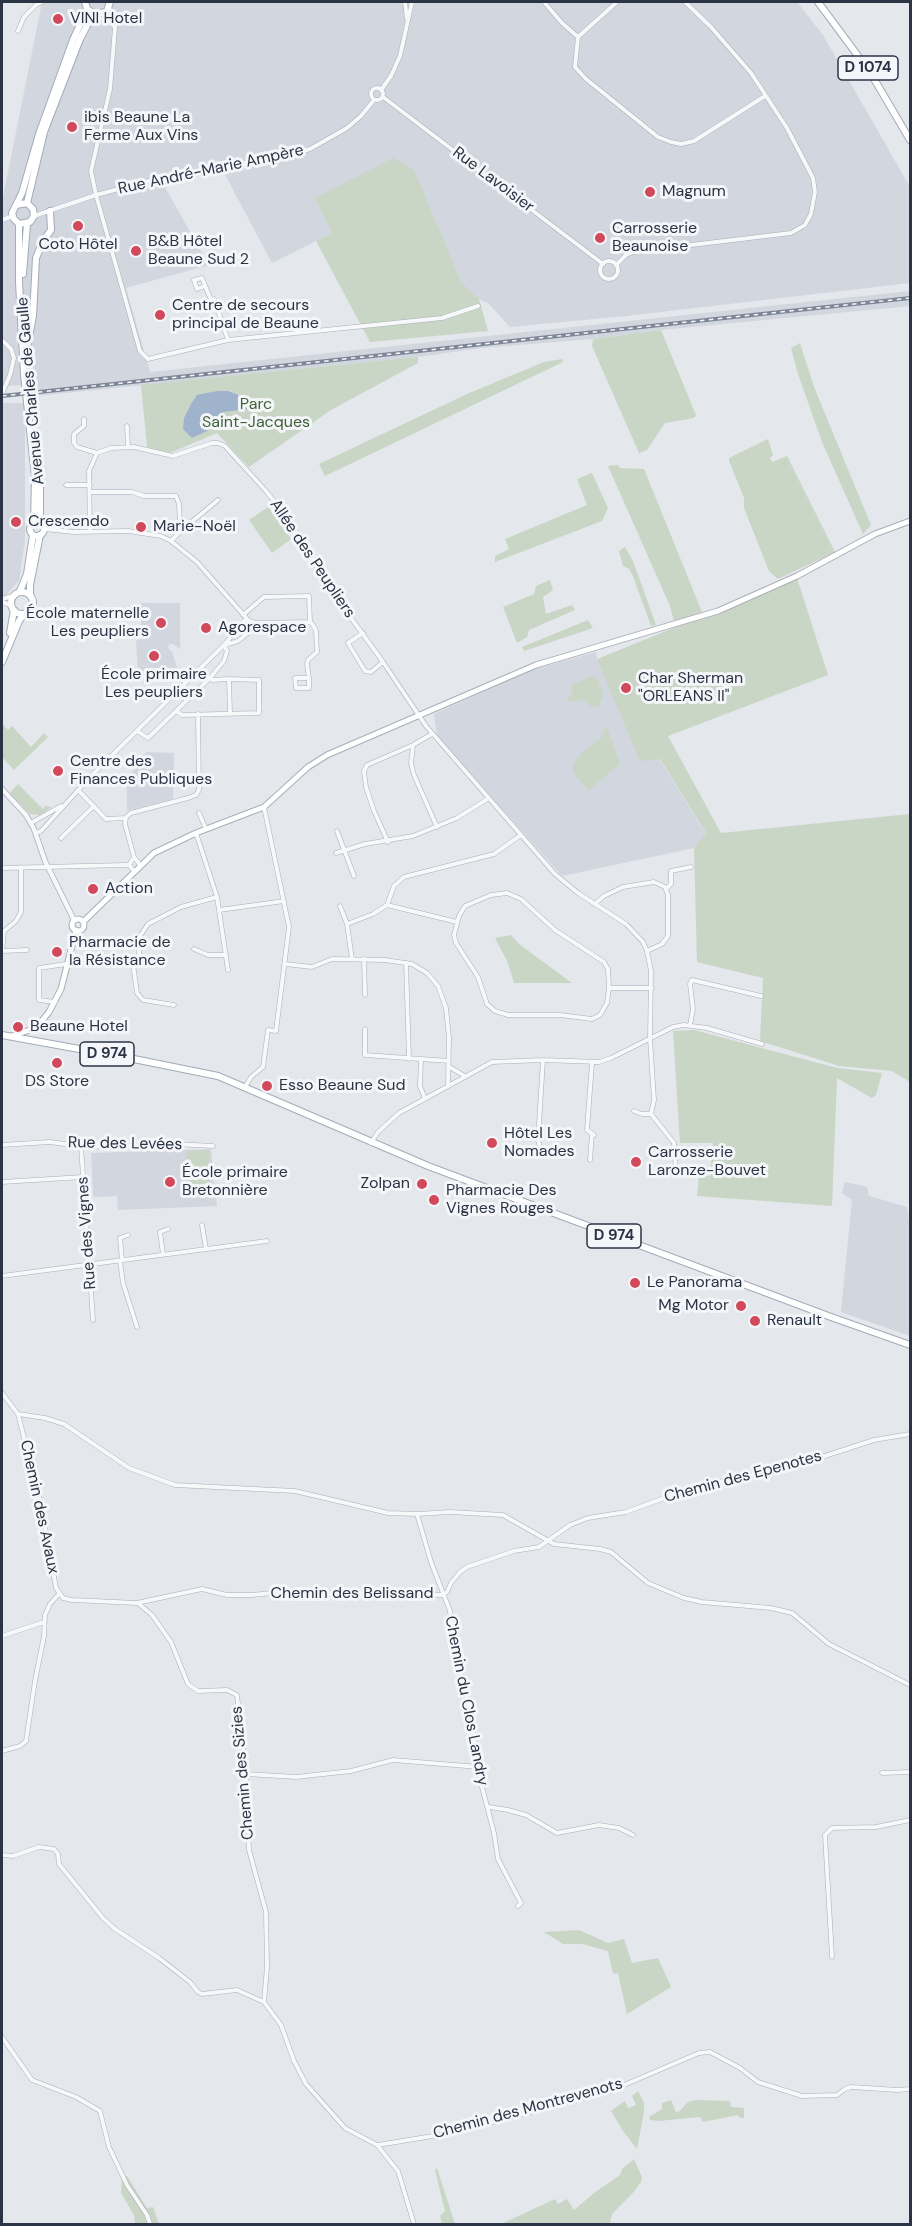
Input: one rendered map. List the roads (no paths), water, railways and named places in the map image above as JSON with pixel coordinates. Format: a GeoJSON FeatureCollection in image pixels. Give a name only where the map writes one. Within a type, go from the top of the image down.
{"type":"FeatureCollection","features":[{"type":"Feature","properties":{"kind":"main road","name":"D 1074"},"geometry":{"type":"LineString","coordinates":[[818,2],[870,72],[910,140]]}},
{"type":"Feature","properties":{"kind":"main road"},"geometry":{"type":"LineString","coordinates":[[85,4],[93,14]]}},
{"type":"Feature","properties":{"kind":"main road"},"geometry":{"type":"LineString","coordinates":[[27,203],[33,209],[34,216],[23,224],[12,216],[13,210],[22,193],[39,134],[85,4]]}},
{"type":"Feature","properties":{"kind":"main road"},"geometry":{"type":"LineString","coordinates":[[93,14],[103,14],[111,4]]}},
{"type":"Feature","properties":{"kind":"main road"},"geometry":{"type":"LineString","coordinates":[[27,203],[44,132],[80,39],[93,14]]}},
{"type":"Feature","properties":{"kind":"main road"},"geometry":{"type":"LineString","coordinates":[[16,205],[27,203]]}},
{"type":"Feature","properties":{"kind":"main road"},"geometry":{"type":"LineString","coordinates":[[26,353],[33,316],[36,258],[51,230],[50,211]]}},
{"type":"Feature","properties":{"kind":"main road","name":"Avenue Charles de Gaulle"},"geometry":{"type":"LineString","coordinates":[[23,224],[22,314],[39,476],[38,529],[30,595]]}},
{"type":"Feature","properties":{"kind":"main road","name":"Avenue Charles de Gaulle"},"geometry":{"type":"LineString","coordinates":[[20,591],[27,574],[38,529],[24,374],[19,282],[23,224]]}},
{"type":"Feature","properties":{"kind":"main road"},"geometry":{"type":"LineString","coordinates":[[75,930],[82,928],[83,922],[140,865],[159,850],[264,807],[318,760],[536,665],[718,611],[797,576],[875,534],[910,521]]}},
{"type":"Feature","properties":{"kind":"main road"},"geometry":{"type":"LineString","coordinates":[[2,654],[12,626],[13,596],[20,591],[30,595],[33,605],[19,621],[2,662]]}},
{"type":"Feature","properties":{"kind":"main road"},"geometry":{"type":"LineString","coordinates":[[12,608],[24,614]]}},
{"type":"Feature","properties":{"kind":"main road"},"geometry":{"type":"LineString","coordinates":[[34,1041],[36,1028],[55,1002],[61,988],[75,930],[72,926],[74,920],[78,919],[83,922]]}},
{"type":"Feature","properties":{"kind":"main road"},"geometry":{"type":"LineString","coordinates":[[12,1036],[36,1028]]}},
{"type":"Feature","properties":{"kind":"main road","name":"D 974"},"geometry":{"type":"LineString","coordinates":[[2,1035],[203,1072],[245,1087],[370,1143],[576,1222],[910,1345]]}},
{"type":"Feature","properties":{"kind":"street"},"geometry":{"type":"LineString","coordinates":[[18,31],[24,17],[36,4],[42,2]]}},
{"type":"Feature","properties":{"kind":"street","name":"Rue André-Marie Ampère"},"geometry":{"type":"LineString","coordinates":[[405,2],[407,22]]}},
{"type":"Feature","properties":{"kind":"street","name":"Rue André-Marie Ampère"},"geometry":{"type":"LineString","coordinates":[[374,100],[371,95],[372,91],[377,88],[381,90],[391,76],[400,56],[412,2]]}},
{"type":"Feature","properties":{"kind":"street"},"geometry":{"type":"LineString","coordinates":[[544,2],[578,37]]}},
{"type":"Feature","properties":{"kind":"street"},"geometry":{"type":"LineString","coordinates":[[617,2],[578,37],[575,67],[586,79],[658,137],[681,144],[694,141],[765,96]]}},
{"type":"Feature","properties":{"kind":"street"},"geometry":{"type":"LineString","coordinates":[[616,265],[610,261],[603,264],[601,273],[609,279],[617,274],[616,265],[623,257],[633,252],[796,231],[805,225],[811,214],[815,188],[813,178],[787,128],[751,73],[711,27],[685,2]]}},
{"type":"Feature","properties":{"kind":"street"},"geometry":{"type":"LineString","coordinates":[[111,4],[116,20],[110,89],[92,165],[96,195],[140,351],[148,359],[228,340],[442,318],[478,306]]}},
{"type":"Feature","properties":{"kind":"street"},"geometry":{"type":"LineString","coordinates":[[103,14],[109,18],[115,28]]}},
{"type":"Feature","properties":{"kind":"street"},"geometry":{"type":"LineString","coordinates":[[381,90],[383,97]]}},
{"type":"Feature","properties":{"kind":"street","name":"Rue André-Marie Ampère"},"geometry":{"type":"LineString","coordinates":[[34,216],[96,195],[164,177],[281,157],[310,149],[347,128],[374,100],[383,97]]}},
{"type":"Feature","properties":{"kind":"street","name":"Rue Lavoisier"},"geometry":{"type":"LineString","coordinates":[[383,97],[603,264]]}},
{"type":"Feature","properties":{"kind":"street"},"geometry":{"type":"LineString","coordinates":[[2,220],[12,216]]}},
{"type":"Feature","properties":{"kind":"street"},"geometry":{"type":"LineString","coordinates":[[205,286],[211,300],[214,299],[228,340]]}},
{"type":"Feature","properties":{"kind":"street"},"geometry":{"type":"LineString","coordinates":[[2,340],[13,353],[14,363],[2,394]]}},
{"type":"Feature","properties":{"kind":"street"},"geometry":{"type":"LineString","coordinates":[[84,419],[84,426],[74,434],[74,444],[97,453],[90,466],[90,531]]}},
{"type":"Feature","properties":{"kind":"street"},"geometry":{"type":"LineString","coordinates":[[127,426],[128,447]]}},
{"type":"Feature","properties":{"kind":"street","name":"Allée des Peupliers"},"geometry":{"type":"LineString","coordinates":[[97,453],[105,449],[128,447],[147,448],[173,456],[212,443],[225,446],[289,520],[330,590],[363,633],[432,734],[562,881],[632,929],[647,951]]}},
{"type":"Feature","properties":{"kind":"street"},"geometry":{"type":"LineString","coordinates":[[66,485],[90,485]]}},
{"type":"Feature","properties":{"kind":"street"},"geometry":{"type":"LineString","coordinates":[[91,492],[132,492],[144,496],[176,496],[180,523],[183,528]]}},
{"type":"Feature","properties":{"kind":"street"},"geometry":{"type":"LineString","coordinates":[[171,541],[183,528],[218,500]]}},
{"type":"Feature","properties":{"kind":"street"},"geometry":{"type":"LineString","coordinates":[[38,529],[147,533],[171,541],[197,562],[249,620],[252,630],[238,641],[224,645]]}},
{"type":"Feature","properties":{"kind":"street"},"geometry":{"type":"LineString","coordinates":[[2,600],[13,596]]}},
{"type":"Feature","properties":{"kind":"street"},"geometry":{"type":"LineString","coordinates":[[36,833],[249,620],[264,597],[309,596],[309,622]]}},
{"type":"Feature","properties":{"kind":"street"},"geometry":{"type":"LineString","coordinates":[[2,600],[12,608]]}},
{"type":"Feature","properties":{"kind":"street"},"geometry":{"type":"LineString","coordinates":[[249,620],[309,622],[314,625],[316,652],[308,660],[309,678],[309,688],[296,688],[296,678],[309,678]]}},
{"type":"Feature","properties":{"kind":"street"},"geometry":{"type":"LineString","coordinates":[[363,633],[348,643],[364,671],[371,672],[383,662]]}},
{"type":"Feature","properties":{"kind":"street"},"geometry":{"type":"LineString","coordinates":[[137,731],[148,738],[210,678],[227,654],[224,645]]}},
{"type":"Feature","properties":{"kind":"street"},"geometry":{"type":"LineString","coordinates":[[176,711],[182,715],[259,713],[260,682],[210,678]]}},
{"type":"Feature","properties":{"kind":"street"},"geometry":{"type":"LineString","coordinates":[[229,679],[230,713]]}},
{"type":"Feature","properties":{"kind":"street"},"geometry":{"type":"LineString","coordinates":[[179,688],[188,699]]}},
{"type":"Feature","properties":{"kind":"street"},"geometry":{"type":"LineString","coordinates":[[140,865],[134,856],[125,824],[126,818],[131,813],[196,795],[199,790],[198,714]]}},
{"type":"Feature","properties":{"kind":"street"},"geometry":{"type":"LineString","coordinates":[[388,842],[374,811],[366,787],[364,771],[367,765],[413,746],[432,734]]}},
{"type":"Feature","properties":{"kind":"street"},"geometry":{"type":"LineString","coordinates":[[413,746],[411,763],[414,775],[437,826]]}},
{"type":"Feature","properties":{"kind":"street"},"geometry":{"type":"LineString","coordinates":[[2,789],[31,823],[47,867],[74,920]]}},
{"type":"Feature","properties":{"kind":"street"},"geometry":{"type":"LineString","coordinates":[[78,790],[106,819],[126,818]]}},
{"type":"Feature","properties":{"kind":"street"},"geometry":{"type":"LineString","coordinates":[[336,853],[365,844],[388,842],[413,836],[457,818],[489,798]]}},
{"type":"Feature","properties":{"kind":"street"},"geometry":{"type":"LineString","coordinates":[[31,823],[64,804]]}},
{"type":"Feature","properties":{"kind":"street"},"geometry":{"type":"LineString","coordinates":[[62,838],[94,806]]}},
{"type":"Feature","properties":{"kind":"street"},"geometry":{"type":"LineString","coordinates":[[245,1087],[251,1077],[263,1067],[268,1030],[276,1031],[289,927],[264,807]]}},
{"type":"Feature","properties":{"kind":"street"},"geometry":{"type":"LineString","coordinates":[[199,813],[206,830]]}},
{"type":"Feature","properties":{"kind":"street"},"geometry":{"type":"LineString","coordinates":[[337,831],[354,876]]}},
{"type":"Feature","properties":{"kind":"street"},"geometry":{"type":"LineString","coordinates":[[196,833],[217,897],[228,970]]}},
{"type":"Feature","properties":{"kind":"street"},"geometry":{"type":"LineString","coordinates":[[347,924],[373,915],[387,905],[394,886],[404,878],[494,854],[521,835]]}},
{"type":"Feature","properties":{"kind":"street"},"geometry":{"type":"LineString","coordinates":[[129,865],[134,856]]}},
{"type":"Feature","properties":{"kind":"street"},"geometry":{"type":"LineString","coordinates":[[2,868],[129,865]]}},
{"type":"Feature","properties":{"kind":"street"},"geometry":{"type":"LineString","coordinates":[[129,865],[134,871]]}},
{"type":"Feature","properties":{"kind":"street"},"geometry":{"type":"LineString","coordinates":[[21,867],[21,912],[16,921],[4,931],[2,951],[27,950]]}},
{"type":"Feature","properties":{"kind":"street"},"geometry":{"type":"LineString","coordinates":[[666,889],[671,884],[671,871],[691,867]]}},
{"type":"Feature","properties":{"kind":"street"},"geometry":{"type":"LineString","coordinates":[[595,904],[601,897],[613,890],[634,884],[657,882],[666,889],[668,895],[668,936],[662,944],[647,951],[652,988],[650,1039],[655,1089],[651,1114],[674,1143],[676,1171]]}},
{"type":"Feature","properties":{"kind":"street"},"geometry":{"type":"LineString","coordinates":[[501,893],[516,896],[555,930],[604,962],[608,969],[609,988],[608,1003],[604,1011],[591,1019],[560,1015],[498,1013],[487,1004],[475,970],[456,943],[454,935],[462,909],[468,903],[501,893]]}},
{"type":"Feature","properties":{"kind":"street"},"geometry":{"type":"LineString","coordinates":[[111,965],[140,963],[139,936],[148,924],[181,907],[217,897]]}},
{"type":"Feature","properties":{"kind":"street"},"geometry":{"type":"LineString","coordinates":[[219,910],[284,902]]}},
{"type":"Feature","properties":{"kind":"street"},"geometry":{"type":"LineString","coordinates":[[387,905],[457,922]]}},
{"type":"Feature","properties":{"kind":"street"},"geometry":{"type":"LineString","coordinates":[[340,906],[347,924],[352,959]]}},
{"type":"Feature","properties":{"kind":"street"},"geometry":{"type":"LineString","coordinates":[[194,948],[208,955],[226,955]]}},
{"type":"Feature","properties":{"kind":"street"},"geometry":{"type":"LineString","coordinates":[[139,958],[153,957]]}},
{"type":"Feature","properties":{"kind":"street"},"geometry":{"type":"LineString","coordinates":[[285,964],[312,967],[332,959],[364,959],[406,963],[427,972],[438,986],[448,1022],[448,1085]]}},
{"type":"Feature","properties":{"kind":"street"},"geometry":{"type":"LineString","coordinates":[[364,959],[365,995]]}},
{"type":"Feature","properties":{"kind":"street"},"geometry":{"type":"LineString","coordinates":[[406,963],[409,1059]]}},
{"type":"Feature","properties":{"kind":"street"},"geometry":{"type":"LineString","coordinates":[[55,1002],[39,999],[39,968],[66,964]]}},
{"type":"Feature","properties":{"kind":"street"},"geometry":{"type":"LineString","coordinates":[[133,964],[137,993],[143,1000],[174,1005]]}},
{"type":"Feature","properties":{"kind":"street"},"geometry":{"type":"LineString","coordinates":[[690,1025],[693,1009],[690,984],[694,979],[761,996]]}},
{"type":"Feature","properties":{"kind":"street"},"geometry":{"type":"LineString","coordinates":[[609,988],[652,988]]}},
{"type":"Feature","properties":{"kind":"street"},"geometry":{"type":"LineString","coordinates":[[370,1143],[392,1118],[464,1075],[492,1062],[543,1060],[592,1063],[611,1059],[673,1027],[690,1025],[762,1044]]}},
{"type":"Feature","properties":{"kind":"street"},"geometry":{"type":"LineString","coordinates":[[365,1029],[365,1055],[449,1063],[464,1075]]}},
{"type":"Feature","properties":{"kind":"street"},"geometry":{"type":"LineString","coordinates":[[421,1059],[420,1086],[425,1099]]}},
{"type":"Feature","properties":{"kind":"street"},"geometry":{"type":"LineString","coordinates":[[542,1154],[538,1140],[543,1060]]}},
{"type":"Feature","properties":{"kind":"street"},"geometry":{"type":"LineString","coordinates":[[590,1160],[593,1135],[587,1130],[592,1063]]}},
{"type":"Feature","properties":{"kind":"street"},"geometry":{"type":"LineString","coordinates":[[634,1111],[651,1114]]}},
{"type":"Feature","properties":{"kind":"street","name":"Rue des Levées"},"geometry":{"type":"LineString","coordinates":[[2,1144],[50,1142],[81,1146],[177,1144],[213,1146]]}},
{"type":"Feature","properties":{"kind":"street","name":"Rue des Vignes"},"geometry":{"type":"LineString","coordinates":[[81,1146],[93,1320]]}},
{"type":"Feature","properties":{"kind":"street"},"geometry":{"type":"LineString","coordinates":[[2,1182],[83,1176]]}},
{"type":"Feature","properties":{"kind":"street"},"geometry":{"type":"LineString","coordinates":[[202,1225],[206,1249]]}},
{"type":"Feature","properties":{"kind":"street"},"geometry":{"type":"LineString","coordinates":[[163,1254],[160,1232],[168,1229]]}},
{"type":"Feature","properties":{"kind":"street"},"geometry":{"type":"LineString","coordinates":[[128,1235],[119,1240],[123,1283],[137,1327]]}},
{"type":"Feature","properties":{"kind":"street"},"geometry":{"type":"LineString","coordinates":[[2,1276],[267,1241]]}},
{"type":"Feature","properties":{"kind":"street"},"geometry":{"type":"LineString","coordinates":[[2,1393],[18,1414],[45,1418],[64,1424],[129,1468],[175,1485],[295,1491],[388,1513],[450,1512],[503,1515],[554,1544],[611,1552],[648,1583],[684,1598],[702,1602],[784,1610],[798,1618],[829,1644],[910,1685]]}},
{"type":"Feature","properties":{"kind":"street","name":"Chemin des Avaux"},"geometry":{"type":"LineString","coordinates":[[18,1414],[39,1494],[59,1594],[72,1600],[135,1603]]}},
{"type":"Feature","properties":{"kind":"street","name":"Chemin des Epenotes"},"geometry":{"type":"LineString","coordinates":[[546,1540],[570,1525],[588,1518],[626,1512],[697,1486],[775,1472],[874,1440],[910,1434]]}},
{"type":"Feature","properties":{"kind":"street","name":"Chemin du Clos Landry"},"geometry":{"type":"LineString","coordinates":[[417,1514],[450,1611],[454,1646],[467,1697],[498,1859],[521,1903],[518,1906]]}},
{"type":"Feature","properties":{"kind":"street","name":"Chemin des Belissand"},"geometry":{"type":"LineString","coordinates":[[135,1603],[143,1604],[202,1589],[227,1595],[282,1592],[443,1594],[447,1592],[460,1572],[467,1567],[514,1551],[538,1547],[546,1540]]}},
{"type":"Feature","properties":{"kind":"street"},"geometry":{"type":"LineString","coordinates":[[2,1751],[20,1746],[27,1741],[44,1636],[44,1621],[48,1607],[59,1594]]}},
{"type":"Feature","properties":{"kind":"street","name":"Chemin des Sizies"},"geometry":{"type":"LineString","coordinates":[[143,1604],[171,1642],[188,1684],[198,1691],[227,1690],[237,1695],[246,1774],[249,1850],[266,1912],[267,1967],[264,2002]]}},
{"type":"Feature","properties":{"kind":"street"},"geometry":{"type":"LineString","coordinates":[[2,1636],[44,1621]]}},
{"type":"Feature","properties":{"kind":"street"},"geometry":{"type":"LineString","coordinates":[[246,1774],[296,1777],[351,1771],[393,1760],[479,1767]]}},
{"type":"Feature","properties":{"kind":"street"},"geometry":{"type":"LineString","coordinates":[[882,1773],[910,1772]]}},
{"type":"Feature","properties":{"kind":"street"},"geometry":{"type":"LineString","coordinates":[[489,1807],[526,1815],[557,1833],[599,1826],[613,1827],[633,1835]]}},
{"type":"Feature","properties":{"kind":"street"},"geometry":{"type":"LineString","coordinates":[[832,1957],[825,1835],[832,1828],[876,1827],[910,1820]]}},
{"type":"Feature","properties":{"kind":"street"},"geometry":{"type":"LineString","coordinates":[[2,1855],[12,1856],[39,1847],[54,1849],[58,1854],[59,1864],[103,1918],[115,1929],[159,1958],[198,1992],[202,1994],[237,1990],[264,2002],[281,2025],[294,2061],[306,2084],[345,2128],[378,2145],[398,2171],[414,2224]]}},
{"type":"Feature","properties":{"kind":"street"},"geometry":{"type":"LineString","coordinates":[[2,2037],[32,2080],[76,2097],[100,2110],[109,2147],[127,2185],[147,2215],[150,2224]]}},
{"type":"Feature","properties":{"kind":"street","name":"Chemin des Montrevenots"},"geometry":{"type":"LineString","coordinates":[[378,2145],[451,2133],[610,2091],[699,2053],[710,2052],[740,2068],[758,2082],[802,2096],[837,2095],[851,2087],[910,2089]]}},
{"type":"Feature","properties":{"kind":"water"},"geometry":{"type":"Polygon","coordinates":[[[228,391],[243,397],[255,406],[251,409],[222,412],[209,430],[192,438],[183,429],[184,418],[191,404],[197,395],[228,391]]]}},
{"type":"Feature","properties":{"kind":"railway"},"geometry":{"type":"LineString","coordinates":[[2,396],[910,298]]}},
{"type":"Feature","properties":{"kind":"place","name":"VINI Hotel"},"geometry":{"type":"Point","coordinates":[58,19]}},
{"type":"Feature","properties":{"kind":"place","name":"ibis Beaune La Ferme Aux Vins"},"geometry":{"type":"Point","coordinates":[72,127]}},
{"type":"Feature","properties":{"kind":"place","name":"Magnum"},"geometry":{"type":"Point","coordinates":[650,192]}},
{"type":"Feature","properties":{"kind":"place","name":"Coto Hôtel"},"geometry":{"type":"Point","coordinates":[78,226]}},
{"type":"Feature","properties":{"kind":"place","name":"Carrosserie Beaunoise"},"geometry":{"type":"Point","coordinates":[600,238]}},
{"type":"Feature","properties":{"kind":"place","name":"B&B Hôtel Beaune Sud 2"},"geometry":{"type":"Point","coordinates":[136,251]}},
{"type":"Feature","properties":{"kind":"place","name":"Centre de secours principal de Beaune"},"geometry":{"type":"Point","coordinates":[160,315]}},
{"type":"Feature","properties":{"kind":"place","name":"Crescendo"},"geometry":{"type":"Point","coordinates":[16,522]}},
{"type":"Feature","properties":{"kind":"place","name":"Marie-Noël"},"geometry":{"type":"Point","coordinates":[141,527]}},
{"type":"Feature","properties":{"kind":"place","name":"École maternelle Les peupliers"},"geometry":{"type":"Point","coordinates":[161,623]}},
{"type":"Feature","properties":{"kind":"place","name":"Agorespace"},"geometry":{"type":"Point","coordinates":[206,628]}},
{"type":"Feature","properties":{"kind":"place","name":"École primaire Les peupliers"},"geometry":{"type":"Point","coordinates":[154,656]}},
{"type":"Feature","properties":{"kind":"place","name":"Char Sherman \"ORLEANS II\""},"geometry":{"type":"Point","coordinates":[626,688]}},
{"type":"Feature","properties":{"kind":"place","name":"Centre des Finances Publiques"},"geometry":{"type":"Point","coordinates":[58,771]}},
{"type":"Feature","properties":{"kind":"place","name":"Action"},"geometry":{"type":"Point","coordinates":[93,889]}},
{"type":"Feature","properties":{"kind":"place","name":"Pharmacie de la Résistance"},"geometry":{"type":"Point","coordinates":[57,952]}},
{"type":"Feature","properties":{"kind":"place","name":"Beaune Hotel"},"geometry":{"type":"Point","coordinates":[18,1027]}},
{"type":"Feature","properties":{"kind":"place","name":"DS Store"},"geometry":{"type":"Point","coordinates":[57,1063]}},
{"type":"Feature","properties":{"kind":"place","name":"Esso Beaune Sud"},"geometry":{"type":"Point","coordinates":[267,1086]}},
{"type":"Feature","properties":{"kind":"place","name":"Hôtel Les Nomades"},"geometry":{"type":"Point","coordinates":[492,1143]}},
{"type":"Feature","properties":{"kind":"place","name":"Carrosserie Laronze-Bouvet"},"geometry":{"type":"Point","coordinates":[636,1162]}},
{"type":"Feature","properties":{"kind":"place","name":"École primaire Bretonnière"},"geometry":{"type":"Point","coordinates":[170,1182]}},
{"type":"Feature","properties":{"kind":"place","name":"Zolpan"},"geometry":{"type":"Point","coordinates":[422,1184]}},
{"type":"Feature","properties":{"kind":"place","name":"Pharmacie Des Vignes Rouges"},"geometry":{"type":"Point","coordinates":[434,1200]}},
{"type":"Feature","properties":{"kind":"place","name":"Le Panorama"},"geometry":{"type":"Point","coordinates":[635,1283]}},
{"type":"Feature","properties":{"kind":"place","name":"Mg Motor"},"geometry":{"type":"Point","coordinates":[741,1306]}},
{"type":"Feature","properties":{"kind":"place","name":"Renault"},"geometry":{"type":"Point","coordinates":[755,1321]}},
{"type":"Feature","properties":{"kind":"park label","name":"Parc Saint-Jacques"},"geometry":{"type":"Point","coordinates":[256,414]}}]}
